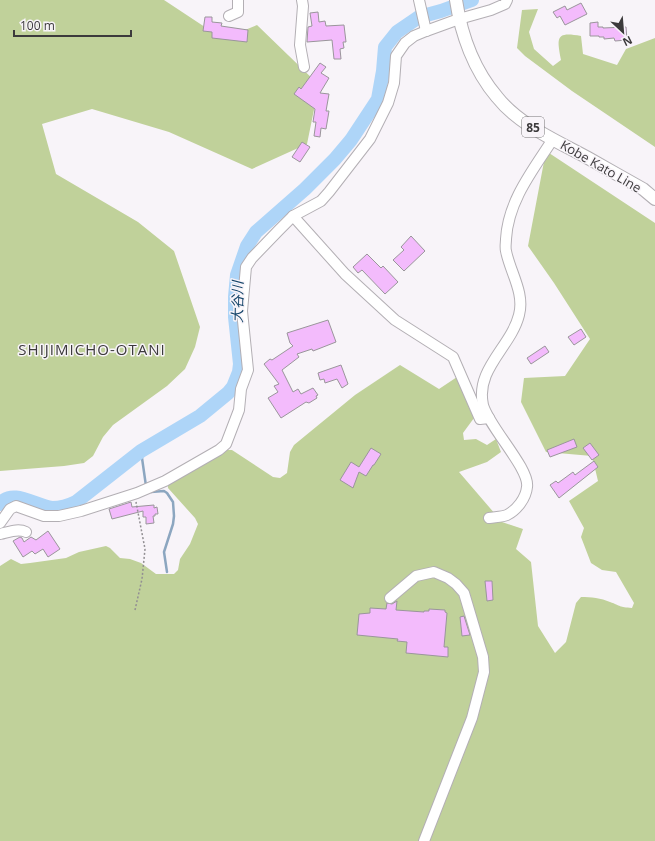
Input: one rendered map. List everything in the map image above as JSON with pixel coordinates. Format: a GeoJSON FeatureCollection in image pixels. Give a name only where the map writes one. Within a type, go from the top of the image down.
{"type":"FeatureCollection","features":[{"type":"Feature","properties":{"kind":"main road","name":"Kobe Kato Line"},"geometry":{"type":"LineString","coordinates":[[456,0],[458,16],[468,49],[482,76],[497,98],[530,125],[643,190],[655,200]]}},
{"type":"Feature","properties":{"kind":"street"},"geometry":{"type":"LineString","coordinates":[[229,16],[238,12],[238,0]]}},
{"type":"Feature","properties":{"kind":"street"},"geometry":{"type":"LineString","coordinates":[[302,0],[303,6],[300,45],[304,67]]}},
{"type":"Feature","properties":{"kind":"street"},"geometry":{"type":"LineString","coordinates":[[0,523],[10,509],[16,506],[44,516],[58,516],[81,511],[137,493],[181,473],[219,450],[226,444],[239,410],[241,389],[248,370],[242,311],[246,267],[252,258],[268,241],[294,216],[321,201],[370,139],[388,103],[394,82],[396,56],[405,43],[425,28],[458,16],[491,10],[505,4],[507,0]]}},
{"type":"Feature","properties":{"kind":"street"},"geometry":{"type":"LineString","coordinates":[[419,3],[425,28]]}},
{"type":"Feature","properties":{"kind":"street"},"geometry":{"type":"LineString","coordinates":[[489,518],[506,515],[520,504],[526,493],[528,485],[524,471],[488,418],[482,396],[485,376],[491,364],[514,330],[520,314],[520,295],[505,250],[507,225],[512,207],[522,187],[553,139]]}},
{"type":"Feature","properties":{"kind":"street"},"geometry":{"type":"LineString","coordinates":[[294,216],[346,274],[395,320],[453,357],[480,419],[488,418]]}},
{"type":"Feature","properties":{"kind":"street"},"geometry":{"type":"LineString","coordinates":[[0,534],[17,530],[23,530],[26,532]]}},
{"type":"Feature","properties":{"kind":"street"},"geometry":{"type":"LineString","coordinates":[[390,598],[416,576],[434,572],[448,578],[464,593],[483,657],[484,672],[472,718],[424,841]]}},
{"type":"Feature","properties":{"kind":"path"},"geometry":{"type":"LineString","coordinates":[[135,610],[142,579],[145,549],[136,502],[137,493]]}},
{"type":"Feature","properties":{"kind":"green space"},"geometry":{"type":"Polygon","coordinates":[[[0,0],[164,0],[223,39],[257,25],[319,85],[307,144],[252,169],[169,132],[92,109],[42,124],[56,174],[138,222],[174,251],[200,327],[195,347],[185,369],[167,386],[113,425],[103,437],[93,456],[84,463],[0,471],[0,0]]]}},
{"type":"Feature","properties":{"kind":"green space"},"geometry":{"type":"Polygon","coordinates":[[[538,9],[529,32],[534,49],[553,66],[561,60],[559,41],[562,36],[581,36],[583,54],[617,65],[626,49],[655,38],[655,147],[572,91],[525,56],[517,48],[522,10],[538,9]]]}},
{"type":"Feature","properties":{"kind":"green space"},"geometry":{"type":"Polygon","coordinates":[[[546,151],[655,223],[655,841],[0,841],[0,566],[11,559],[21,564],[30,563],[66,558],[79,552],[106,546],[120,558],[130,559],[141,563],[156,574],[174,574],[178,570],[180,559],[190,544],[198,524],[195,518],[168,488],[168,485],[227,450],[232,450],[273,477],[280,478],[287,473],[290,452],[294,445],[355,395],[400,365],[439,389],[457,377],[474,418],[463,433],[464,440],[476,439],[487,445],[496,439],[501,452],[487,462],[459,472],[502,522],[523,529],[516,549],[531,562],[538,626],[555,653],[566,642],[576,603],[581,597],[600,599],[622,607],[632,608],[634,603],[616,572],[602,570],[591,563],[581,537],[584,528],[569,501],[598,481],[592,456],[546,452],[521,402],[524,378],[565,376],[590,339],[528,246],[546,151]]]}},
{"type":"Feature","properties":{"kind":"building"},"geometry":{"type":"Polygon","coordinates":[[[581,3],[587,14],[565,25],[560,16],[557,18],[553,12],[565,6],[567,10],[581,3]]]}},
{"type":"Feature","properties":{"kind":"building"},"geometry":{"type":"Polygon","coordinates":[[[318,12],[319,22],[325,21],[326,26],[344,25],[346,42],[343,42],[344,48],[340,49],[341,59],[334,59],[332,40],[307,42],[308,27],[312,26],[310,13],[318,12]]]}},
{"type":"Feature","properties":{"kind":"building"},"geometry":{"type":"Polygon","coordinates":[[[205,17],[212,17],[212,22],[222,23],[221,26],[248,30],[247,42],[212,38],[212,32],[203,31],[205,17]]]}},
{"type":"Feature","properties":{"kind":"building"},"geometry":{"type":"Polygon","coordinates":[[[598,22],[598,27],[603,28],[626,27],[627,40],[615,41],[614,38],[604,39],[604,37],[590,36],[590,23],[598,22]]]}},
{"type":"Feature","properties":{"kind":"building"},"geometry":{"type":"Polygon","coordinates":[[[320,63],[326,67],[321,73],[329,78],[320,93],[329,94],[326,111],[329,111],[326,129],[321,128],[320,137],[314,136],[316,122],[313,122],[315,109],[294,94],[299,87],[301,89],[320,63]]]}},
{"type":"Feature","properties":{"kind":"building"},"geometry":{"type":"Polygon","coordinates":[[[302,142],[310,147],[300,162],[292,157],[302,142]]]}},
{"type":"Feature","properties":{"kind":"building"},"geometry":{"type":"Polygon","coordinates":[[[411,236],[425,251],[404,271],[393,260],[404,250],[401,247],[411,236]]]}},
{"type":"Feature","properties":{"kind":"building"},"geometry":{"type":"Polygon","coordinates":[[[367,254],[381,268],[383,266],[398,282],[385,294],[362,270],[358,273],[353,267],[367,254]]]}},
{"type":"Feature","properties":{"kind":"building"},"geometry":{"type":"Polygon","coordinates":[[[328,320],[336,342],[313,351],[312,349],[297,354],[299,357],[282,370],[293,392],[298,389],[301,394],[313,388],[318,395],[316,396],[317,398],[309,403],[306,402],[281,418],[268,398],[278,392],[274,386],[279,384],[264,364],[293,346],[290,343],[287,333],[328,320]]]}},
{"type":"Feature","properties":{"kind":"building"},"geometry":{"type":"Polygon","coordinates":[[[581,329],[586,337],[574,345],[568,337],[581,329]]]}},
{"type":"Feature","properties":{"kind":"building"},"geometry":{"type":"Polygon","coordinates":[[[545,346],[549,352],[531,364],[527,358],[545,346]]]}},
{"type":"Feature","properties":{"kind":"building"},"geometry":{"type":"Polygon","coordinates":[[[341,365],[348,384],[342,388],[337,379],[325,383],[324,379],[320,380],[318,373],[341,365]]]}},
{"type":"Feature","properties":{"kind":"building"},"geometry":{"type":"Polygon","coordinates":[[[574,439],[577,447],[550,457],[547,450],[574,439]]]}},
{"type":"Feature","properties":{"kind":"building"},"geometry":{"type":"Polygon","coordinates":[[[590,443],[599,455],[592,460],[583,448],[590,443]]]}},
{"type":"Feature","properties":{"kind":"building"},"geometry":{"type":"Polygon","coordinates":[[[371,448],[381,454],[366,476],[359,472],[353,488],[340,480],[351,462],[359,467],[371,448]]]}},
{"type":"Feature","properties":{"kind":"building"},"geometry":{"type":"Polygon","coordinates":[[[594,461],[598,467],[559,498],[550,485],[556,481],[558,483],[573,472],[575,475],[594,461]]]}},
{"type":"Feature","properties":{"kind":"building"},"geometry":{"type":"Polygon","coordinates":[[[131,502],[132,507],[154,505],[154,508],[157,507],[158,514],[153,516],[154,523],[146,524],[146,517],[143,517],[143,511],[112,519],[109,509],[131,502]]]}},
{"type":"Feature","properties":{"kind":"building"},"geometry":{"type":"Polygon","coordinates":[[[48,531],[60,549],[48,557],[43,549],[35,554],[32,551],[23,557],[13,541],[20,537],[24,542],[31,537],[36,540],[48,531]]]}},
{"type":"Feature","properties":{"kind":"building"},"geometry":{"type":"Polygon","coordinates":[[[485,581],[492,581],[493,600],[487,601],[485,581]]]}},
{"type":"Feature","properties":{"kind":"building"},"geometry":{"type":"Polygon","coordinates":[[[397,601],[396,610],[424,612],[429,611],[429,609],[445,610],[447,613],[444,647],[448,647],[448,657],[406,653],[407,642],[397,641],[398,639],[357,635],[359,614],[370,613],[370,608],[386,609],[387,603],[392,604],[397,601]]]}},
{"type":"Feature","properties":{"kind":"building"},"geometry":{"type":"Polygon","coordinates":[[[464,616],[470,635],[462,636],[460,617],[464,616]]]}},
{"type":"Feature","properties":{"kind":"waterway","name":"大谷川"},"geometry":{"type":"LineString","coordinates":[[0,504],[5,499],[18,498],[52,508],[70,505],[76,502],[141,451],[200,416],[228,393],[233,387],[239,372],[240,364],[235,317],[235,297],[237,275],[247,246],[256,232],[305,189],[335,159],[351,140],[378,99],[383,71],[385,47],[397,32],[419,17],[472,0]]}},
{"type":"Feature","properties":{"kind":"waterway"},"geometry":{"type":"LineString","coordinates":[[141,451],[146,486]]}},
{"type":"Feature","properties":{"kind":"waterway"},"geometry":{"type":"LineString","coordinates":[[151,492],[164,491],[173,502],[173,524],[164,552],[167,572]]}},
{"type":"Feature","properties":{"kind":"district","name":"SHIJIMICHO-OTANI"},"geometry":{"type":"Point","coordinates":[92,349]}}]}
